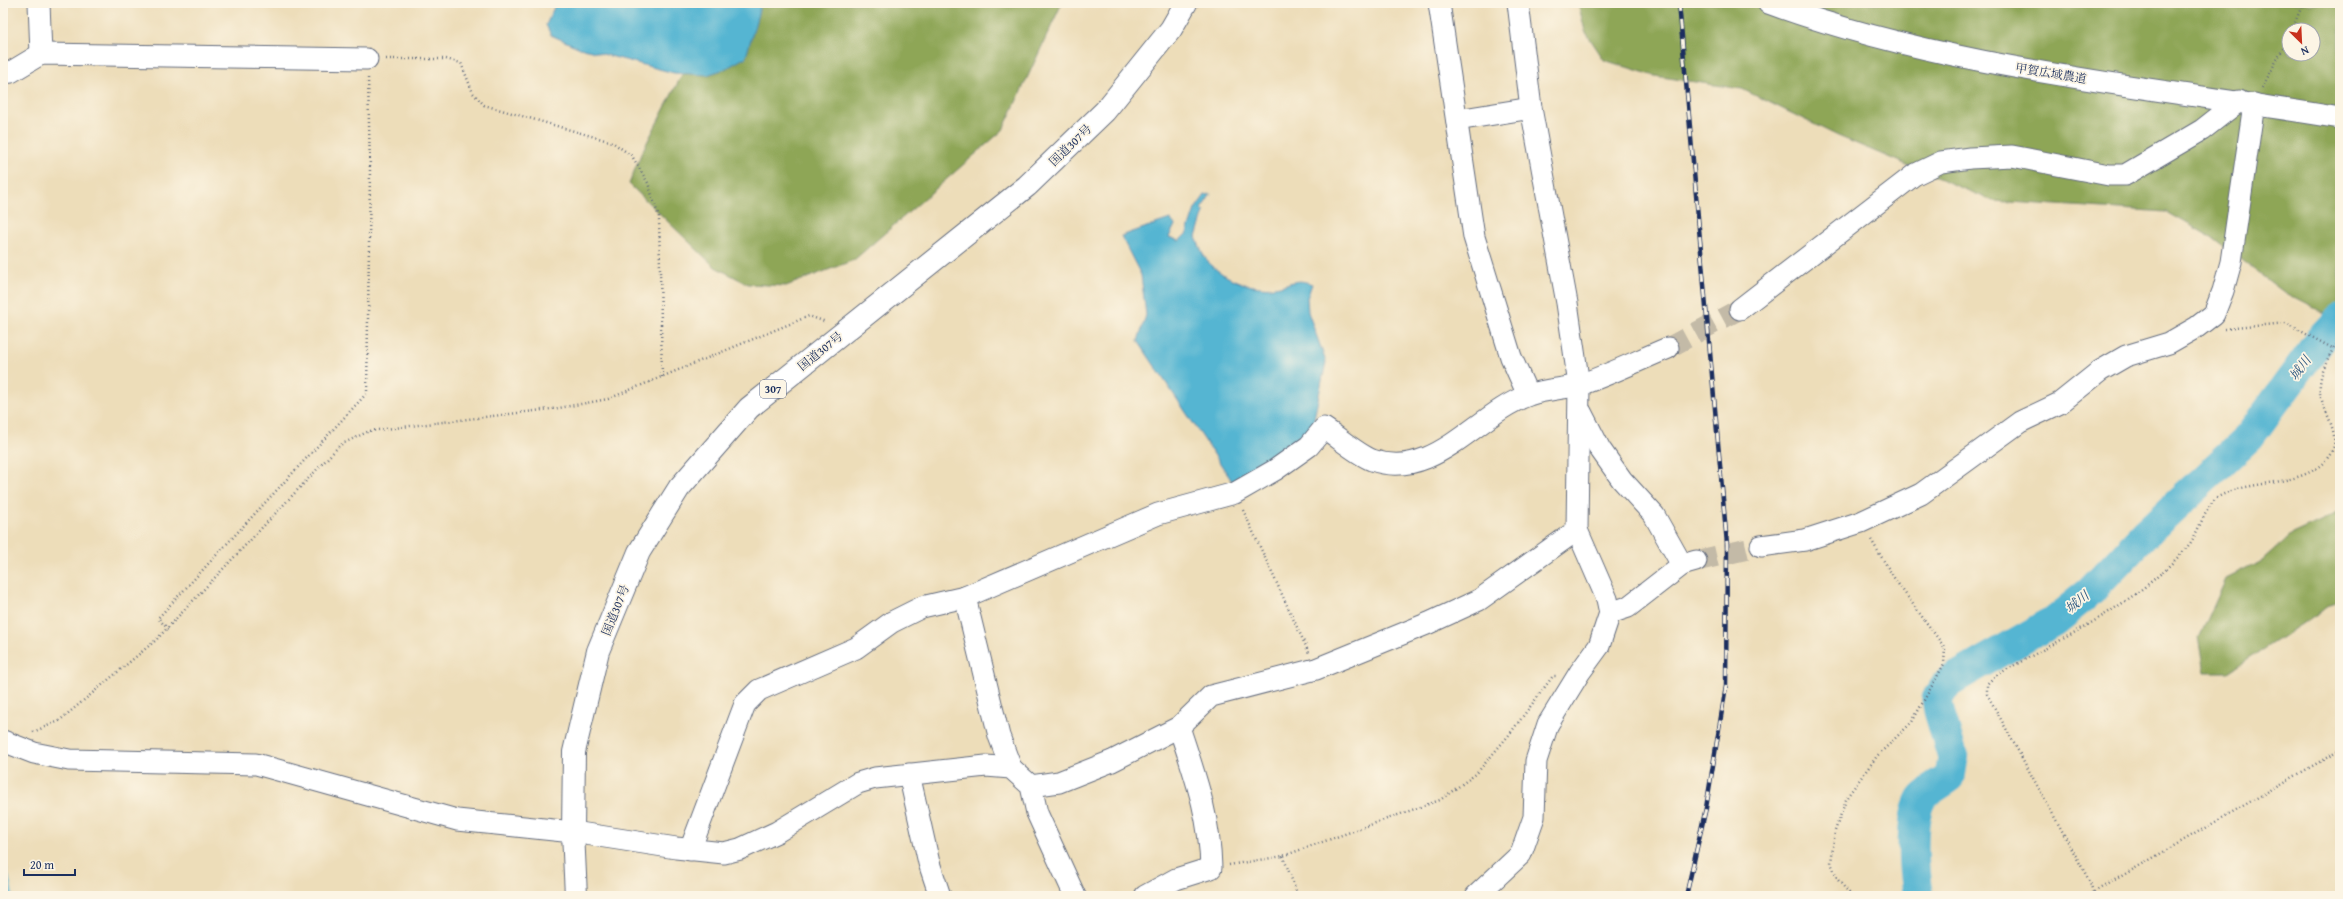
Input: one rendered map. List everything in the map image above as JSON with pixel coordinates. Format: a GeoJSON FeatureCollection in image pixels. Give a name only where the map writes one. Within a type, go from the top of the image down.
{"type":"FeatureCollection","features":[{"type":"Feature","properties":{"kind":"highway","name":"国道307号"},"geometry":{"type":"LineString","coordinates":[[576,896],[573,832],[575,745],[598,651],[639,552],[679,488],[749,408],[1027,186],[1105,110],[1171,29],[1186,3]]}},
{"type":"Feature","properties":{"kind":"street"},"geometry":{"type":"LineString","coordinates":[[39,3],[41,54]]}},
{"type":"Feature","properties":{"kind":"street"},"geometry":{"type":"LineString","coordinates":[[1439,3],[1474,238],[1512,357],[1528,395]]}},
{"type":"Feature","properties":{"kind":"street"},"geometry":{"type":"LineString","coordinates":[[1476,896],[1521,854],[1534,817],[1536,761],[1548,724],[1580,672],[1599,646],[1610,613],[1606,599],[1577,530],[1579,384],[1567,303],[1531,108],[1518,3]]}},
{"type":"Feature","properties":{"kind":"street","name":"甲賀広域農道"},"geometry":{"type":"LineString","coordinates":[[1768,3],[1808,18],[1905,46],[1999,64],[2340,118]]}},
{"type":"Feature","properties":{"kind":"street"},"geometry":{"type":"LineString","coordinates":[[3,73],[11,72],[41,54],[367,59]]}},
{"type":"Feature","properties":{"kind":"street"},"geometry":{"type":"LineString","coordinates":[[1740,308],[1914,175],[1941,162],[1970,158],[2012,156],[2109,175],[2125,175],[2246,103]]}},
{"type":"Feature","properties":{"kind":"street"},"geometry":{"type":"LineString","coordinates":[[1761,546],[1805,540],[1861,522],[1921,494],[2020,422],[2060,403],[2107,368],[2126,356],[2169,343],[2200,325],[2214,314],[2223,291],[2231,262],[2246,103]]}},
{"type":"Feature","properties":{"kind":"street"},"geometry":{"type":"LineString","coordinates":[[1457,120],[1531,108]]}},
{"type":"Feature","properties":{"kind":"street"},"geometry":{"type":"LineString","coordinates":[[690,850],[745,704],[759,690],[856,648],[892,622],[922,607],[965,597],[1158,514],[1235,493],[1275,470],[1309,446],[1324,428],[1372,460],[1396,463],[1418,461],[1450,446],[1498,412],[1528,395],[1579,384],[1668,348]]}},
{"type":"Feature","properties":{"kind":"street"},"geometry":{"type":"LineString","coordinates":[[1579,408],[1600,449],[1622,480],[1654,515],[1689,563],[1628,607],[1610,613]]}},
{"type":"Feature","properties":{"kind":"street"},"geometry":{"type":"LineString","coordinates":[[1031,786],[1059,782],[1112,761],[1179,727],[1211,696],[1316,668],[1429,623],[1479,600],[1577,530]]}},
{"type":"Feature","properties":{"kind":"street"},"geometry":{"type":"LineString","coordinates":[[965,597],[999,736],[1011,768],[1031,786],[1037,813],[1075,896]]}},
{"type":"Feature","properties":{"kind":"street"},"geometry":{"type":"LineString","coordinates":[[1145,896],[1176,879],[1211,868],[1211,846],[1203,799],[1179,727]]}},
{"type":"Feature","properties":{"kind":"street"},"geometry":{"type":"LineString","coordinates":[[5,742],[34,753],[69,760],[256,764],[457,820],[573,832],[690,850],[724,853],[740,849],[777,832],[858,783],[875,778],[986,766],[1011,768]]}},
{"type":"Feature","properties":{"kind":"street"},"geometry":{"type":"LineString","coordinates":[[909,774],[929,863],[940,896]]}},
{"type":"Feature","properties":{"kind":"path"},"geometry":{"type":"LineString","coordinates":[[2295,22],[2303,3]]}},
{"type":"Feature","properties":{"kind":"path"},"geometry":{"type":"LineString","coordinates":[[2246,103],[2281,49]]}},
{"type":"Feature","properties":{"kind":"path"},"geometry":{"type":"LineString","coordinates":[[168,629],[158,618],[367,393],[370,176],[367,59],[446,59],[462,63],[473,93],[484,105],[612,142],[632,156],[648,183],[659,217],[662,377]]}},
{"type":"Feature","properties":{"kind":"path"},"geometry":{"type":"LineString","coordinates":[[5,742],[59,720],[168,629],[340,445],[369,431],[560,408],[608,399],[809,316],[848,328]]}},
{"type":"Feature","properties":{"kind":"path"},"geometry":{"type":"LineString","coordinates":[[2200,325],[2218,331],[2286,323],[2313,339],[2334,348]]}},
{"type":"Feature","properties":{"kind":"path"},"geometry":{"type":"LineString","coordinates":[[2094,892],[2090,882],[1987,694],[1987,684],[1995,676],[2113,610],[2173,563],[2191,542],[2202,520],[2219,496],[2242,488],[2299,476],[2323,464],[2333,450],[2333,437],[2330,421],[2320,393],[2320,379],[2334,348],[2340,340]]}},
{"type":"Feature","properties":{"kind":"path"},"geometry":{"type":"LineString","coordinates":[[1235,493],[1316,668]]}},
{"type":"Feature","properties":{"kind":"path"},"geometry":{"type":"LineString","coordinates":[[1852,896],[1838,880],[1830,863],[1836,831],[1847,797],[1877,756],[1912,722],[1944,664],[1946,656],[1946,648],[1942,641],[1896,581],[1861,522]]}},
{"type":"Feature","properties":{"kind":"path"},"geometry":{"type":"LineString","coordinates":[[1211,868],[1283,856],[1440,800],[1476,774],[1509,735],[1553,676],[1580,672]]}},
{"type":"Feature","properties":{"kind":"path"},"geometry":{"type":"LineString","coordinates":[[2086,896],[2340,750]]}},
{"type":"Feature","properties":{"kind":"path"},"geometry":{"type":"LineString","coordinates":[[1283,856],[1298,896]]}},
{"type":"Feature","properties":{"kind":"green space"},"geometry":{"type":"Polygon","coordinates":[[[719,3],[1062,3],[1003,130],[854,260],[786,286],[748,284],[715,267],[629,184],[641,154],[719,3]]]}},
{"type":"Feature","properties":{"kind":"green space"},"geometry":{"type":"Polygon","coordinates":[[[1578,3],[2340,3],[2340,316],[2326,314],[2285,293],[2209,236],[2167,212],[1993,201],[1838,136],[1742,89],[1655,76],[1604,60],[1585,31],[1578,3]]]}},
{"type":"Feature","properties":{"kind":"green space"},"geometry":{"type":"Polygon","coordinates":[[[2340,512],[2340,599],[2228,672],[2205,672],[2199,638],[2226,579],[2262,561],[2292,534],[2340,512]]]}},
{"type":"Feature","properties":{"kind":"water"},"geometry":{"type":"Polygon","coordinates":[[[556,3],[761,3],[746,57],[725,69],[707,75],[674,73],[580,48],[551,35],[546,25],[556,3]]]}},
{"type":"Feature","properties":{"kind":"water"},"geometry":{"type":"Polygon","coordinates":[[[1211,194],[1201,209],[1204,212],[1196,237],[1204,257],[1219,272],[1237,281],[1256,287],[1274,287],[1297,281],[1312,284],[1307,298],[1308,312],[1326,362],[1313,423],[1304,434],[1271,461],[1234,484],[1138,341],[1146,315],[1141,275],[1121,236],[1170,219],[1175,225],[1169,237],[1179,241],[1187,233],[1195,209],[1205,195],[1211,194]]]}},
{"type":"Feature","properties":{"kind":"waterway","name":"城川"},"geometry":{"type":"LineString","coordinates":[[1918,896],[1913,847],[1913,833],[1917,808],[1923,797],[1950,777],[1953,758],[1939,711],[1937,699],[1948,682],[2054,621],[2091,591],[2147,532],[2249,437],[2322,337],[2340,318]]}},
{"type":"Feature","properties":{"kind":"waterway"},"geometry":{"type":"LineString","coordinates":[[3,860],[11,896]]}},
{"type":"Feature","properties":{"kind":"tunnel"},"geometry":{"type":"LineString","coordinates":[[1668,348],[1740,309]]}},
{"type":"Feature","properties":{"kind":"tunnel"},"geometry":{"type":"LineString","coordinates":[[1696,561],[1761,546]]}},
{"type":"Feature","properties":{"kind":"railway"},"geometry":{"type":"LineString","coordinates":[[1679,3],[1727,544],[1726,686],[1706,808],[1686,896]]}}]}
